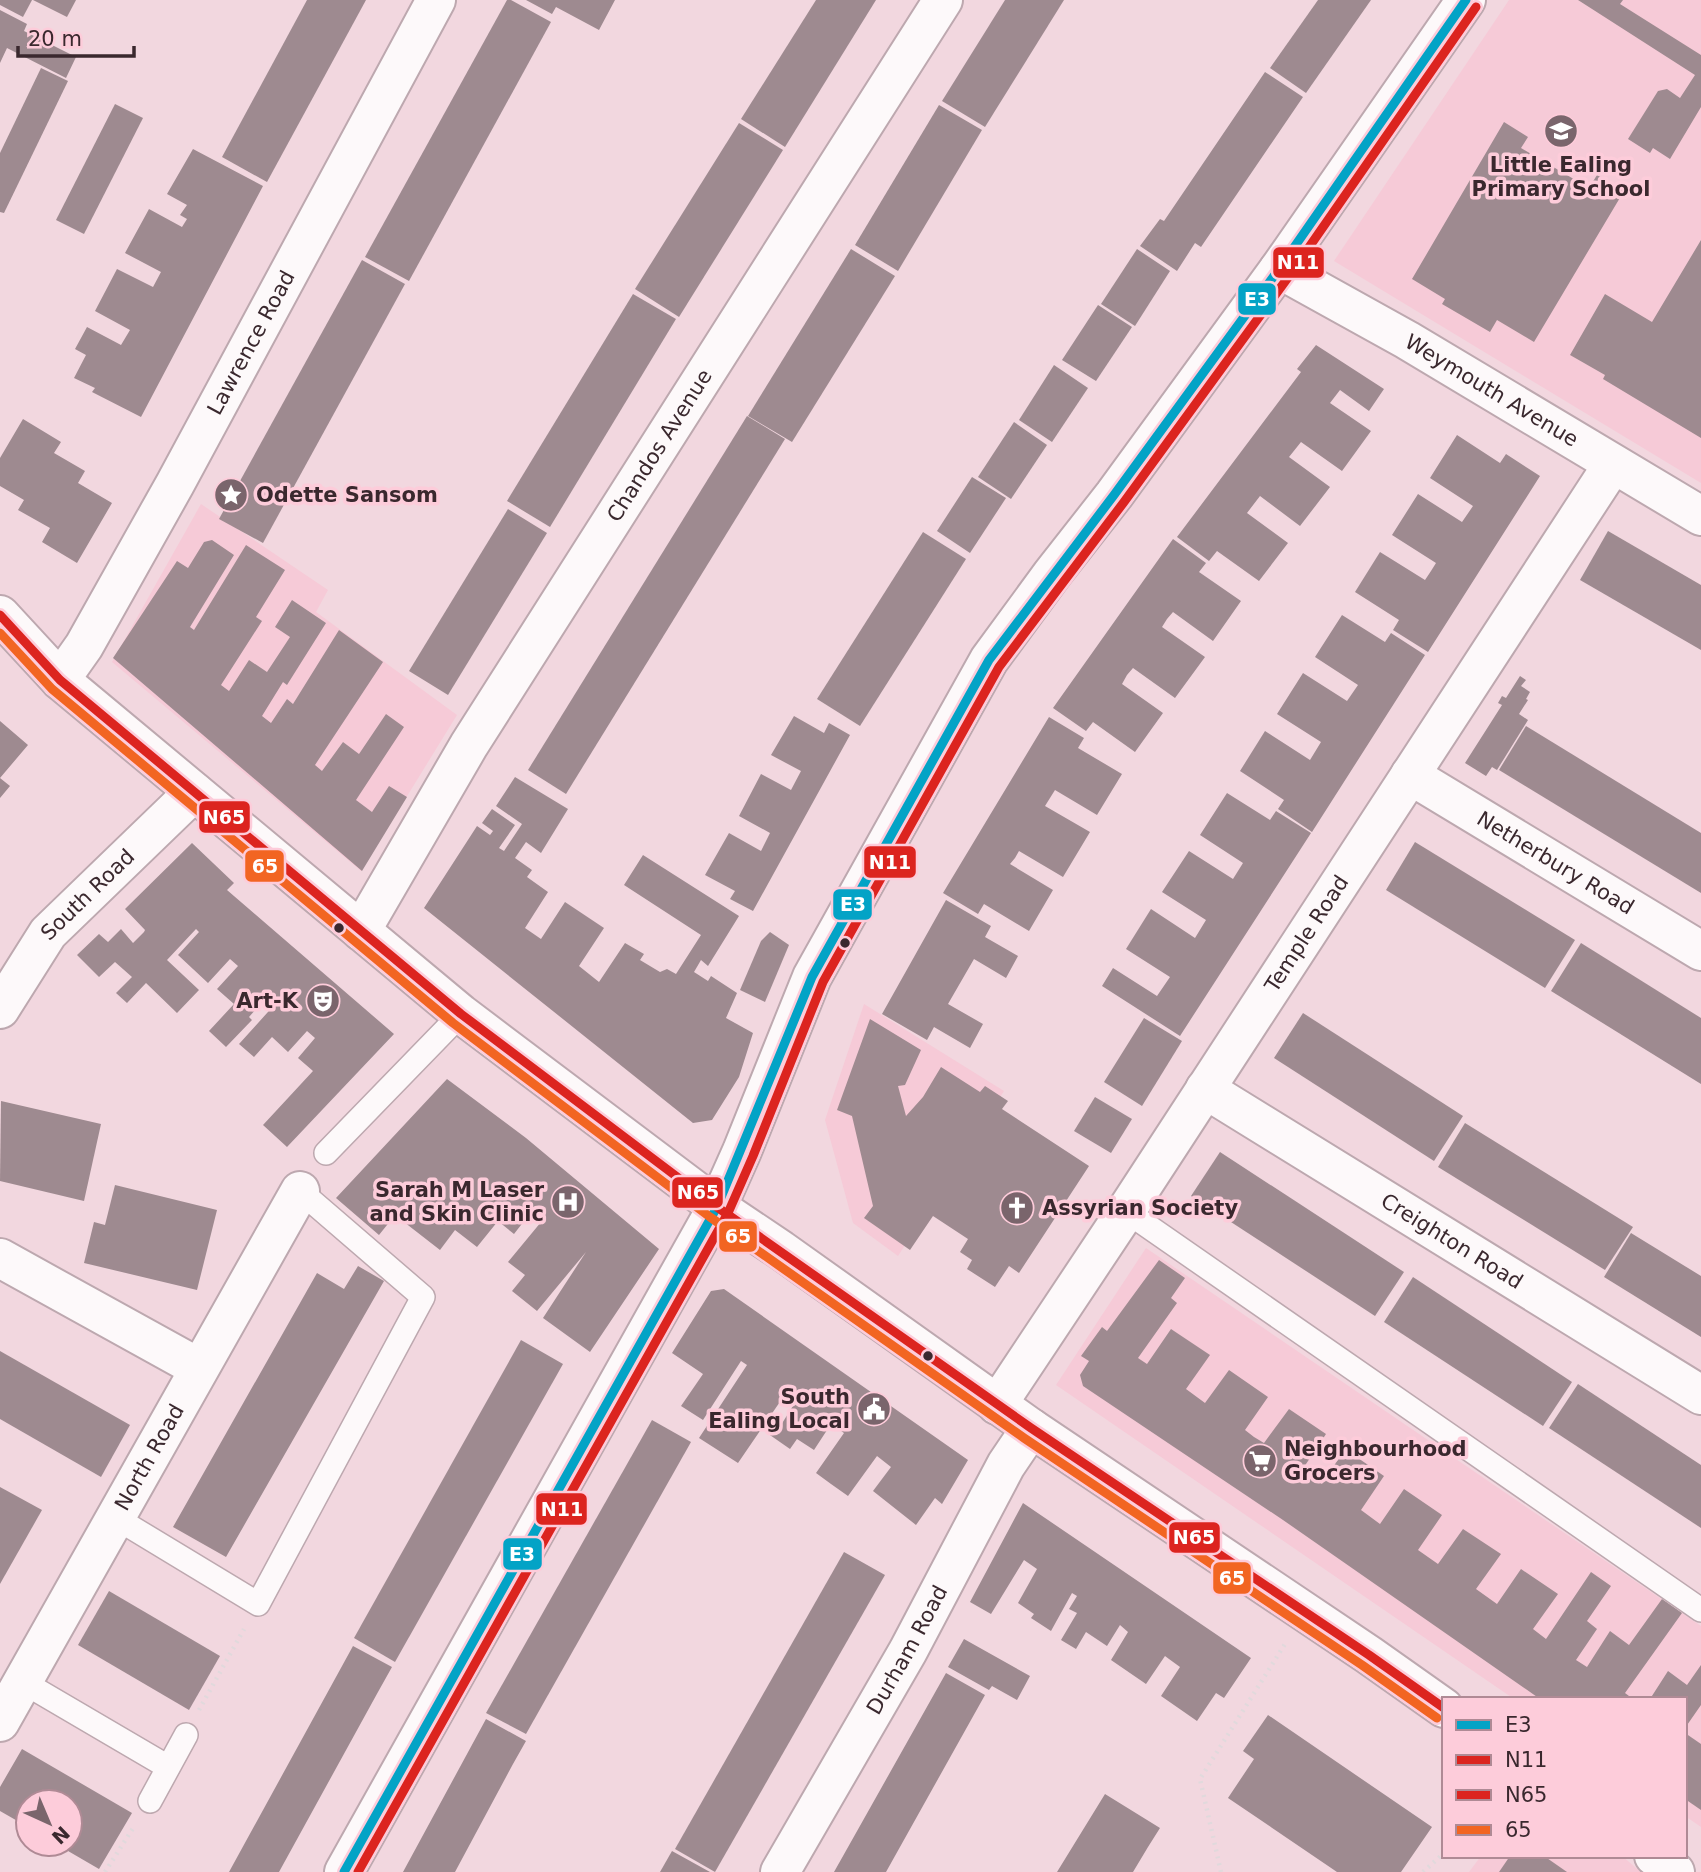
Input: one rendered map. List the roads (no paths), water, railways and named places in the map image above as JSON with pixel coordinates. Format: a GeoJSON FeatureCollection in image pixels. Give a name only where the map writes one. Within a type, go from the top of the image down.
{"type":"FeatureCollection","features":[{"type":"Feature","properties":{"kind":"street","name":"Lawrence Road"},"geometry":{"type":"LineString","coordinates":[[60,680],[84,646],[175,484],[436,0]]}},
{"type":"Feature","properties":{"kind":"street","name":"Chandos Avenue"},"geometry":{"type":"LineString","coordinates":[[361,931],[469,745],[943,0]]}},
{"type":"Feature","properties":{"kind":"street"},"geometry":{"type":"LineString","coordinates":[[344,1872],[717,1207],[811,977],[989,660],[1279,269],[1466,0]]}},
{"type":"Feature","properties":{"kind":"street","name":"Weymouth Avenue"},"geometry":{"type":"LineString","coordinates":[[1279,269],[1407,340],[1701,516]]}},
{"type":"Feature","properties":{"kind":"street","name":"Temple Road"},"geometry":{"type":"LineString","coordinates":[[997,1405],[1613,464]]}},
{"type":"Feature","properties":{"kind":"street"},"geometry":{"type":"LineString","coordinates":[[0,615],[60,680],[461,1014],[717,1207],[997,1405],[1442,1707]]}},
{"type":"Feature","properties":{"kind":"street","name":"Netherbury Road"},"geometry":{"type":"LineString","coordinates":[[1410,775],[1701,951]]}},
{"type":"Feature","properties":{"kind":"street","name":"South Road"},"geometry":{"type":"LineString","coordinates":[[0,1009],[48,933],[194,792]]}},
{"type":"Feature","properties":{"kind":"street","name":"Creighton Road"},"geometry":{"type":"LineString","coordinates":[[1205,1089],[1701,1395]]}},
{"type":"Feature","properties":{"kind":"street","name":"North Road"},"geometry":{"type":"LineString","coordinates":[[0,1722],[300,1191]]}},
{"type":"Feature","properties":{"kind":"street"},"geometry":{"type":"LineString","coordinates":[[0,1258],[199,1368]]}},
{"type":"Feature","properties":{"kind":"street","name":"Durham Road"},"geometry":{"type":"LineString","coordinates":[[780,1872],[908,1651],[1006,1465],[1031,1428]]}},
{"type":"Feature","properties":{"kind":"street"},"geometry":{"type":"LineString","coordinates":[[1657,1858],[1675,1872]]}},
{"type":"Feature","properties":{"kind":"lane"},"geometry":{"type":"LineString","coordinates":[[326,1153],[461,1014]]}},
{"type":"Feature","properties":{"kind":"lane"},"geometry":{"type":"LineString","coordinates":[[116,1518],[258,1604],[423,1297],[300,1191]]}},
{"type":"Feature","properties":{"kind":"lane"},"geometry":{"type":"LineString","coordinates":[[1126,1211],[1701,1610]]}},
{"type":"Feature","properties":{"kind":"lane"},"geometry":{"type":"LineString","coordinates":[[23,1682],[168,1767]]}},
{"type":"Feature","properties":{"kind":"lane"},"geometry":{"type":"LineString","coordinates":[[150,1801],[186,1735]]}},
{"type":"Feature","properties":{"kind":"place","name":"Little Ealing Primary School"},"geometry":{"type":"Point","coordinates":[1561,131]}},
{"type":"Feature","properties":{"kind":"place","name":"Odette Sansom"},"geometry":{"type":"Point","coordinates":[231,495]}},
{"type":"Feature","properties":{"kind":"place","name":"Art-K"},"geometry":{"type":"Point","coordinates":[323,1001]}},
{"type":"Feature","properties":{"kind":"place","name":"Sarah M Laser and Skin Clinic"},"geometry":{"type":"Point","coordinates":[568,1202]}},
{"type":"Feature","properties":{"kind":"place","name":"Assyrian Society"},"geometry":{"type":"Point","coordinates":[1017,1208]}},
{"type":"Feature","properties":{"kind":"place","name":"South Ealing Local"},"geometry":{"type":"Point","coordinates":[874,1409]}},
{"type":"Feature","properties":{"kind":"place","name":"Neighbourhood Grocers"},"geometry":{"type":"Point","coordinates":[1260,1461]}}]}
